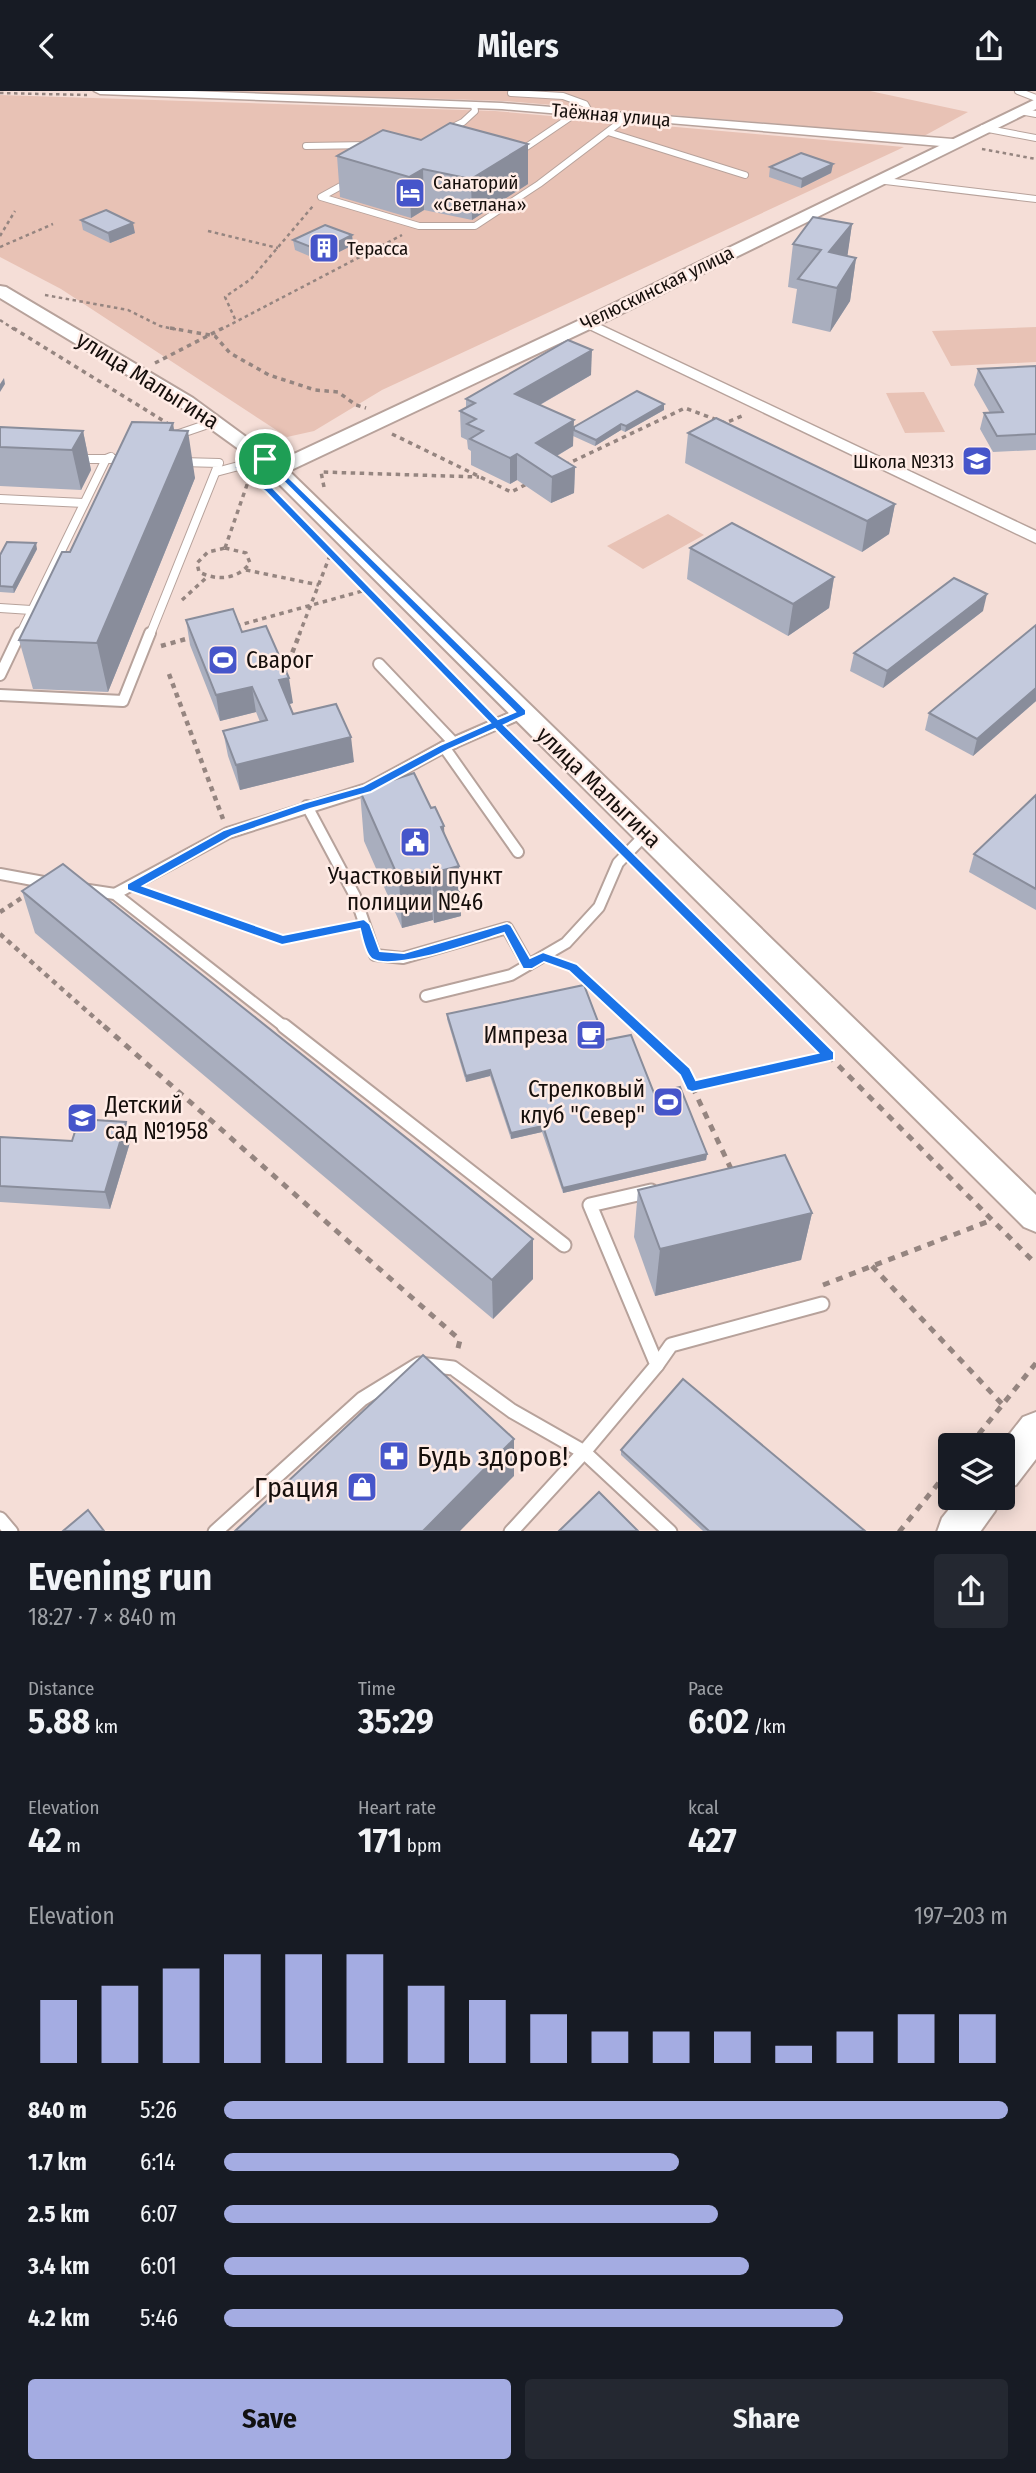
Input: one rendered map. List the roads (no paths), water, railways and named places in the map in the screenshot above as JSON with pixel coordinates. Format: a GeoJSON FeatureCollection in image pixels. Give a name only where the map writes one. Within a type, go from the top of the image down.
{"type":"FeatureCollection","features":[{"type":"Feature","properties":{"kind":"street","name":"Таёжная улица"},"geometry":{"type":"LineString","coordinates":[[100,91],[474,105],[953,142]]}},
{"type":"Feature","properties":{"kind":"street","name":"Челюскинская улица"},"geometry":{"type":"LineString","coordinates":[[263,472],[588,323],[953,142],[1028,112],[1036,100]]}},
{"type":"Feature","properties":{"kind":"street","name":"улица Малыгина"},"geometry":{"type":"LineString","coordinates":[[0,292],[95,345],[217,422],[263,472],[647,833],[1036,1217]]}},
{"type":"Feature","properties":{"kind":"street"},"geometry":{"type":"LineString","coordinates":[[588,323],[1036,538]]}},
{"type":"Feature","properties":{"kind":"street"},"geometry":{"type":"LineString","coordinates":[[1015,1457],[1036,1430]]}},
{"type":"Feature","properties":{"kind":"street"},"geometry":{"type":"LineString","coordinates":[[956,1531],[973,1510]]}},
{"type":"Feature","properties":{"kind":"lane"},"geometry":{"type":"LineString","coordinates":[[1018,91],[1036,100]]}},
{"type":"Feature","properties":{"kind":"lane"},"geometry":{"type":"LineString","coordinates":[[509,158],[584,113],[585,104],[564,96],[511,93]]}},
{"type":"Feature","properties":{"kind":"lane"},"geometry":{"type":"LineString","coordinates":[[440,133],[463,123],[475,111],[474,105]]}},
{"type":"Feature","properties":{"kind":"lane"},"geometry":{"type":"LineString","coordinates":[[357,177],[321,197],[419,226],[475,226],[539,184],[627,117]]}},
{"type":"Feature","properties":{"kind":"lane"},"geometry":{"type":"LineString","coordinates":[[983,128],[1036,138]]}},
{"type":"Feature","properties":{"kind":"lane"},"geometry":{"type":"LineString","coordinates":[[608,132],[746,175]]}},
{"type":"Feature","properties":{"kind":"lane"},"geometry":{"type":"LineString","coordinates":[[306,146],[375,145]]}},
{"type":"Feature","properties":{"kind":"lane"},"geometry":{"type":"LineString","coordinates":[[877,180],[1036,199]]}},
{"type":"Feature","properties":{"kind":"lane"},"geometry":{"type":"LineString","coordinates":[[170,437],[217,422]]}},
{"type":"Feature","properties":{"kind":"lane"},"geometry":{"type":"LineString","coordinates":[[72,447],[67,458],[144,460]]}},
{"type":"Feature","properties":{"kind":"lane"},"geometry":{"type":"LineString","coordinates":[[0,675],[106,459],[132,450]]}},
{"type":"Feature","properties":{"kind":"lane"},"geometry":{"type":"LineString","coordinates":[[0,695],[123,701],[219,463],[169,461]]}},
{"type":"Feature","properties":{"kind":"lane"},"geometry":{"type":"LineString","coordinates":[[216,472],[238,467],[263,472]]}},
{"type":"Feature","properties":{"kind":"lane"},"geometry":{"type":"LineString","coordinates":[[0,499],[84,503]]}},
{"type":"Feature","properties":{"kind":"lane"},"geometry":{"type":"LineString","coordinates":[[0,608],[32,610]]}},
{"type":"Feature","properties":{"kind":"lane"},"geometry":{"type":"LineString","coordinates":[[379,664],[449,745],[518,852]]}},
{"type":"Feature","properties":{"kind":"lane"},"geometry":{"type":"LineString","coordinates":[[115,894],[228,833],[367,789],[449,745],[522,713]]}},
{"type":"Feature","properties":{"kind":"lane"},"geometry":{"type":"LineString","coordinates":[[307,806],[355,896],[375,955],[404,958],[507,928],[528,965]]}},
{"type":"Feature","properties":{"kind":"lane"},"geometry":{"type":"LineString","coordinates":[[426,996],[512,975],[566,943],[599,907],[618,863],[647,833]]}},
{"type":"Feature","properties":{"kind":"lane"},"geometry":{"type":"LineString","coordinates":[[0,874],[115,894],[564,1245]]}},
{"type":"Feature","properties":{"kind":"lane"},"geometry":{"type":"LineString","coordinates":[[657,1365],[590,1205],[668,1187]]}},
{"type":"Feature","properties":{"kind":"lane"},"geometry":{"type":"LineString","coordinates":[[512,1531],[584,1452],[671,1345],[822,1304]]}},
{"type":"Feature","properties":{"kind":"lane"},"geometry":{"type":"LineString","coordinates":[[215,1531],[362,1399],[419,1364],[453,1368],[512,1411],[584,1452],[670,1531]]}},
{"type":"Feature","properties":{"kind":"lane"},"geometry":{"type":"LineString","coordinates":[[0,1519],[11,1531]]}},
{"type":"Feature","properties":{"kind":"place","name":"Санаторий «Светлана»"},"geometry":{"type":"Point","coordinates":[410,193]}},
{"type":"Feature","properties":{"kind":"place","name":"Терасса"},"geometry":{"type":"Point","coordinates":[324,248]}},
{"type":"Feature","properties":{"kind":"place","name":"Школа №313"},"geometry":{"type":"Point","coordinates":[977,461]}},
{"type":"Feature","properties":{"kind":"place","name":"Сварог"},"geometry":{"type":"Point","coordinates":[223,660]}},
{"type":"Feature","properties":{"kind":"place","name":"Участковый пункт полиции №46"},"geometry":{"type":"Point","coordinates":[415,842]}},
{"type":"Feature","properties":{"kind":"place","name":"Импреза"},"geometry":{"type":"Point","coordinates":[591,1035]}},
{"type":"Feature","properties":{"kind":"place","name":"Стрелковый клуб \"Север\""},"geometry":{"type":"Point","coordinates":[668,1102]}},
{"type":"Feature","properties":{"kind":"place","name":"Детский сад №1958"},"geometry":{"type":"Point","coordinates":[82,1118]}},
{"type":"Feature","properties":{"kind":"place","name":"Будь здоров!"},"geometry":{"type":"Point","coordinates":[394,1456]}},
{"type":"Feature","properties":{"kind":"place","name":"Грация"},"geometry":{"type":"Point","coordinates":[362,1487]}}]}
